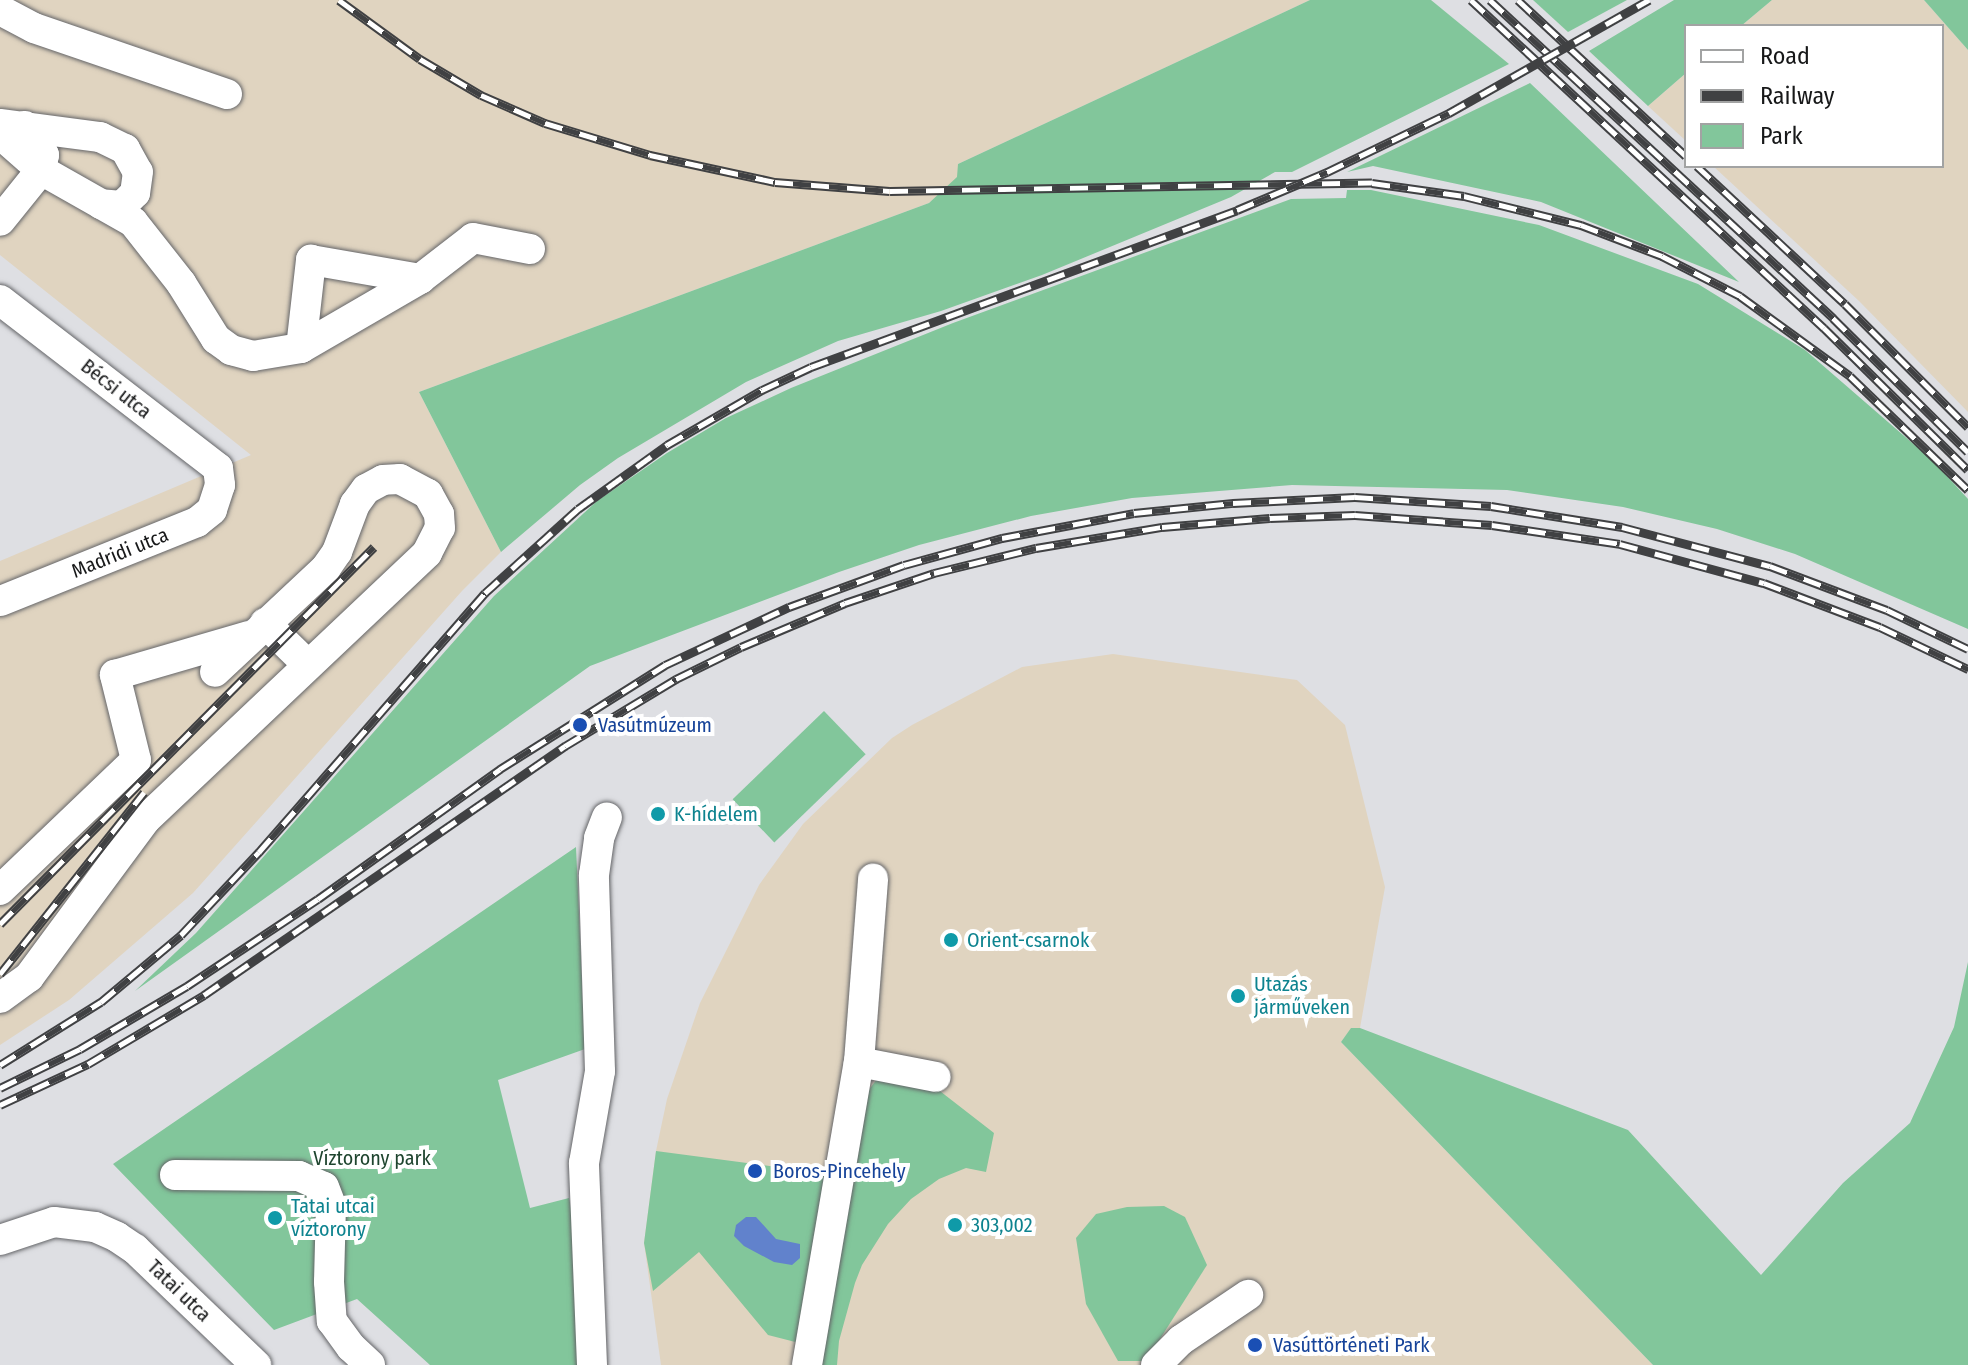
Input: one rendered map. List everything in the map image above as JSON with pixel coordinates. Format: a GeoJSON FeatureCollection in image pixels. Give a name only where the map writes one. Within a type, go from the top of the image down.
{"type":"FeatureCollection","features":[{"type":"Feature","properties":{"kind":"street"},"geometry":{"type":"LineString","coordinates":[[0,10],[34,28],[227,94]]}},
{"type":"Feature","properties":{"kind":"street"},"geometry":{"type":"LineString","coordinates":[[0,221],[41,170],[44,155],[35,134],[8,128]]}},
{"type":"Feature","properties":{"kind":"street"},"geometry":{"type":"LineString","coordinates":[[8,128],[100,137],[125,149],[138,172],[135,193],[122,206],[101,204]]}},
{"type":"Feature","properties":{"kind":"street"},"geometry":{"type":"LineString","coordinates":[[41,170],[133,222],[181,283],[216,339],[231,350],[253,356],[301,348],[420,279],[473,238],[530,249]]}},
{"type":"Feature","properties":{"kind":"street"},"geometry":{"type":"LineString","coordinates":[[301,348],[311,260],[420,279]]}},
{"type":"Feature","properties":{"kind":"street","name":"Bécsi utca"},"geometry":{"type":"LineString","coordinates":[[0,300],[218,468],[220,485]]}},
{"type":"Feature","properties":{"kind":"street"},"geometry":{"type":"LineString","coordinates":[[0,998],[29,977],[145,820],[307,664],[419,562],[433,544],[440,521],[432,500],[423,488],[408,480],[391,478],[366,489],[355,504],[337,552],[326,568],[215,672]]}},
{"type":"Feature","properties":{"kind":"street","name":"Madridi utca"},"geometry":{"type":"LineString","coordinates":[[0,601],[197,522],[212,510],[220,485]]}},
{"type":"Feature","properties":{"kind":"street"},"geometry":{"type":"LineString","coordinates":[[258,629],[307,664]]}},
{"type":"Feature","properties":{"kind":"street"},"geometry":{"type":"LineString","coordinates":[[0,890],[136,760],[115,675],[258,629]]}},
{"type":"Feature","properties":{"kind":"street"},"geometry":{"type":"LineString","coordinates":[[592,1365],[584,1163],[600,1071],[594,875],[599,838],[607,817]]}},
{"type":"Feature","properties":{"kind":"street"},"geometry":{"type":"LineString","coordinates":[[807,1365],[859,1062],[873,879]]}},
{"type":"Feature","properties":{"kind":"street"},"geometry":{"type":"LineString","coordinates":[[859,1062],[936,1077]]}},
{"type":"Feature","properties":{"kind":"street"},"geometry":{"type":"LineString","coordinates":[[175,1175],[299,1176],[324,1187],[331,1205],[332,1321],[351,1347],[370,1365]]}},
{"type":"Feature","properties":{"kind":"street","name":"Tatai utca"},"geometry":{"type":"LineString","coordinates":[[0,1240],[54,1222],[95,1227],[135,1249],[256,1365]]}},
{"type":"Feature","properties":{"kind":"street"},"geometry":{"type":"LineString","coordinates":[[1156,1365],[1181,1340],[1248,1295]]}},
{"type":"Feature","properties":{"kind":"shaded area"},"geometry":{"type":"Polygon","coordinates":[[[0,0],[1310,0],[958,164],[958,177],[929,203],[419,392],[501,552],[462,591],[193,893],[69,1000],[0,1045],[0,561],[251,455],[0,255],[0,0]]]}},
{"type":"Feature","properties":{"kind":"shaded area"},"geometry":{"type":"Polygon","coordinates":[[[1772,0],[1924,0],[1968,50],[1968,412],[1859,301],[1715,168],[1944,168],[1944,24],[1743,24],[1772,0]]]}},
{"type":"Feature","properties":{"kind":"shaded area"},"geometry":{"type":"Polygon","coordinates":[[[1684,75],[1684,139],[1648,106],[1684,75]]]}},
{"type":"Feature","properties":{"kind":"shaded area"},"geometry":{"type":"Polygon","coordinates":[[[1113,654],[1297,680],[1345,725],[1385,887],[1360,1028],[1351,1029],[1341,1042],[1653,1365],[661,1365],[644,1243],[656,1151],[667,1099],[700,1003],[759,885],[803,824],[892,738],[1022,667],[1113,654]]]}},
{"type":"Feature","properties":{"kind":"green space"},"geometry":{"type":"Polygon","coordinates":[[[1310,0],[1431,0],[1509,64],[1292,172],[1275,172],[1231,197],[1042,275],[941,311],[838,341],[746,382],[618,458],[580,485],[501,552],[419,392],[929,203],[957,177],[958,164],[1310,0]]]}},
{"type":"Feature","properties":{"kind":"green space"},"geometry":{"type":"Polygon","coordinates":[[[1533,0],[1627,0],[1568,32],[1533,0]]]}},
{"type":"Feature","properties":{"kind":"green space"},"geometry":{"type":"Polygon","coordinates":[[[1674,0],[1772,0],[1743,24],[1684,24],[1684,75],[1648,106],[1589,51],[1674,0]]]}},
{"type":"Feature","properties":{"kind":"green space"},"geometry":{"type":"Polygon","coordinates":[[[1924,0],[1968,0],[1968,50],[1924,0]]]}},
{"type":"Feature","properties":{"kind":"green space"},"geometry":{"type":"Polygon","coordinates":[[[1530,83],[1739,282],[1541,202],[1373,166],[1347,172],[1530,83]]]}},
{"type":"Feature","properties":{"kind":"green space"},"geometry":{"type":"Polygon","coordinates":[[[1347,190],[1371,190],[1539,225],[1698,284],[1805,350],[1933,461],[1968,499],[1968,629],[1795,554],[1717,529],[1623,507],[1507,490],[1292,485],[1132,498],[1031,516],[919,545],[839,572],[590,666],[135,991],[196,933],[494,596],[597,501],[667,453],[726,418],[791,388],[953,323],[1291,199],[1346,198],[1347,190]]]}},
{"type":"Feature","properties":{"kind":"green space"},"geometry":{"type":"Polygon","coordinates":[[[824,711],[866,754],[774,842],[733,799],[824,711]]]}},
{"type":"Feature","properties":{"kind":"green space","name":"Víztorony park"},"geometry":{"type":"Polygon","coordinates":[[[576,847],[585,1049],[498,1080],[530,1208],[569,1198],[577,1235],[578,1365],[430,1365],[357,1299],[274,1330],[113,1164],[576,847]]]}},
{"type":"Feature","properties":{"kind":"green space"},"geometry":{"type":"Polygon","coordinates":[[[1968,962],[1968,1365],[1653,1365],[1341,1042],[1351,1028],[1360,1028],[1628,1130],[1761,1275],[1843,1183],[1910,1123],[1954,1027],[1968,962]]]}},
{"type":"Feature","properties":{"kind":"green space"},"geometry":{"type":"Polygon","coordinates":[[[877,1079],[936,1088],[994,1133],[986,1172],[966,1168],[939,1179],[911,1199],[888,1224],[862,1265],[855,1283],[839,1341],[837,1365],[812,1365],[856,1107],[877,1079]]]}},
{"type":"Feature","properties":{"kind":"green space"},"geometry":{"type":"Polygon","coordinates":[[[656,1151],[839,1175],[807,1345],[768,1335],[699,1252],[653,1291],[644,1243],[656,1151]]]}},
{"type":"Feature","properties":{"kind":"green space"},"geometry":{"type":"Polygon","coordinates":[[[1164,1206],[1185,1217],[1207,1265],[1146,1361],[1118,1361],[1086,1304],[1076,1238],[1096,1214],[1127,1207],[1164,1206]]]}},
{"type":"Feature","properties":{"kind":"water"},"geometry":{"type":"Polygon","coordinates":[[[746,1217],[756,1217],[776,1239],[800,1244],[800,1258],[792,1265],[774,1262],[744,1246],[734,1236],[736,1225],[746,1217]]]}},
{"type":"Feature","properties":{"kind":"railway"},"geometry":{"type":"LineString","coordinates":[[339,0],[420,59],[481,95],[545,123],[650,155],[775,182],[890,191],[1372,183],[1464,196],[1581,225],[1662,256],[1740,296],[1850,376],[1968,490]]}},
{"type":"Feature","properties":{"kind":"railway"},"geometry":{"type":"LineString","coordinates":[[1471,0],[1824,328],[1968,470]]}},
{"type":"Feature","properties":{"kind":"railway"},"geometry":{"type":"LineString","coordinates":[[1490,0],[1833,318],[1968,452]]}},
{"type":"Feature","properties":{"kind":"railway"},"geometry":{"type":"LineString","coordinates":[[1518,0],[1684,154]]}},
{"type":"Feature","properties":{"kind":"railway"},"geometry":{"type":"LineString","coordinates":[[0,1065],[101,1002],[181,935],[259,852],[485,593],[578,509],[667,445],[762,390],[811,367],[1237,210],[1327,172],[1449,113],[1649,0]]}},
{"type":"Feature","properties":{"kind":"railway"},"geometry":{"type":"LineString","coordinates":[[1699,168],[1845,304],[1968,427]]}},
{"type":"Feature","properties":{"kind":"railway"},"geometry":{"type":"LineString","coordinates":[[0,1088],[80,1049],[187,986],[318,899],[500,769],[665,665],[789,607],[904,565],[1002,538],[1134,513],[1233,503],[1355,497],[1491,506],[1622,527],[1770,566],[1887,610],[1968,649]]}},
{"type":"Feature","properties":{"kind":"railway"},"geometry":{"type":"LineString","coordinates":[[0,1105],[88,1064],[204,995],[565,746],[676,679],[741,647],[845,603],[934,573],[1036,548],[1162,527],[1270,518],[1355,515],[1492,525],[1620,544],[1764,583],[1880,627],[1968,669]]}},
{"type":"Feature","properties":{"kind":"railway"},"geometry":{"type":"LineString","coordinates":[[0,924],[374,547]]}},
{"type":"Feature","properties":{"kind":"railway"},"geometry":{"type":"LineString","coordinates":[[0,974],[144,792]]}},
{"type":"Feature","properties":{"kind":"place","name":"Vasútmúzeum"},"geometry":{"type":"Point","coordinates":[580,725]}},
{"type":"Feature","properties":{"kind":"place","name":"K-hídelem"},"geometry":{"type":"Point","coordinates":[658,814]}},
{"type":"Feature","properties":{"kind":"place","name":"Orient-csarnok"},"geometry":{"type":"Point","coordinates":[951,940]}},
{"type":"Feature","properties":{"kind":"place","name":"Utazás járműveken"},"geometry":{"type":"Point","coordinates":[1238,996]}},
{"type":"Feature","properties":{"kind":"place","name":"Boros-Pincehely"},"geometry":{"type":"Point","coordinates":[755,1171]}},
{"type":"Feature","properties":{"kind":"place","name":"Tatai utcai víztorony"},"geometry":{"type":"Point","coordinates":[275,1218]}},
{"type":"Feature","properties":{"kind":"place","name":"303,002"},"geometry":{"type":"Point","coordinates":[955,1225]}},
{"type":"Feature","properties":{"kind":"place","name":"Vasúttörténeti Park"},"geometry":{"type":"Point","coordinates":[1255,1345]}}]}
